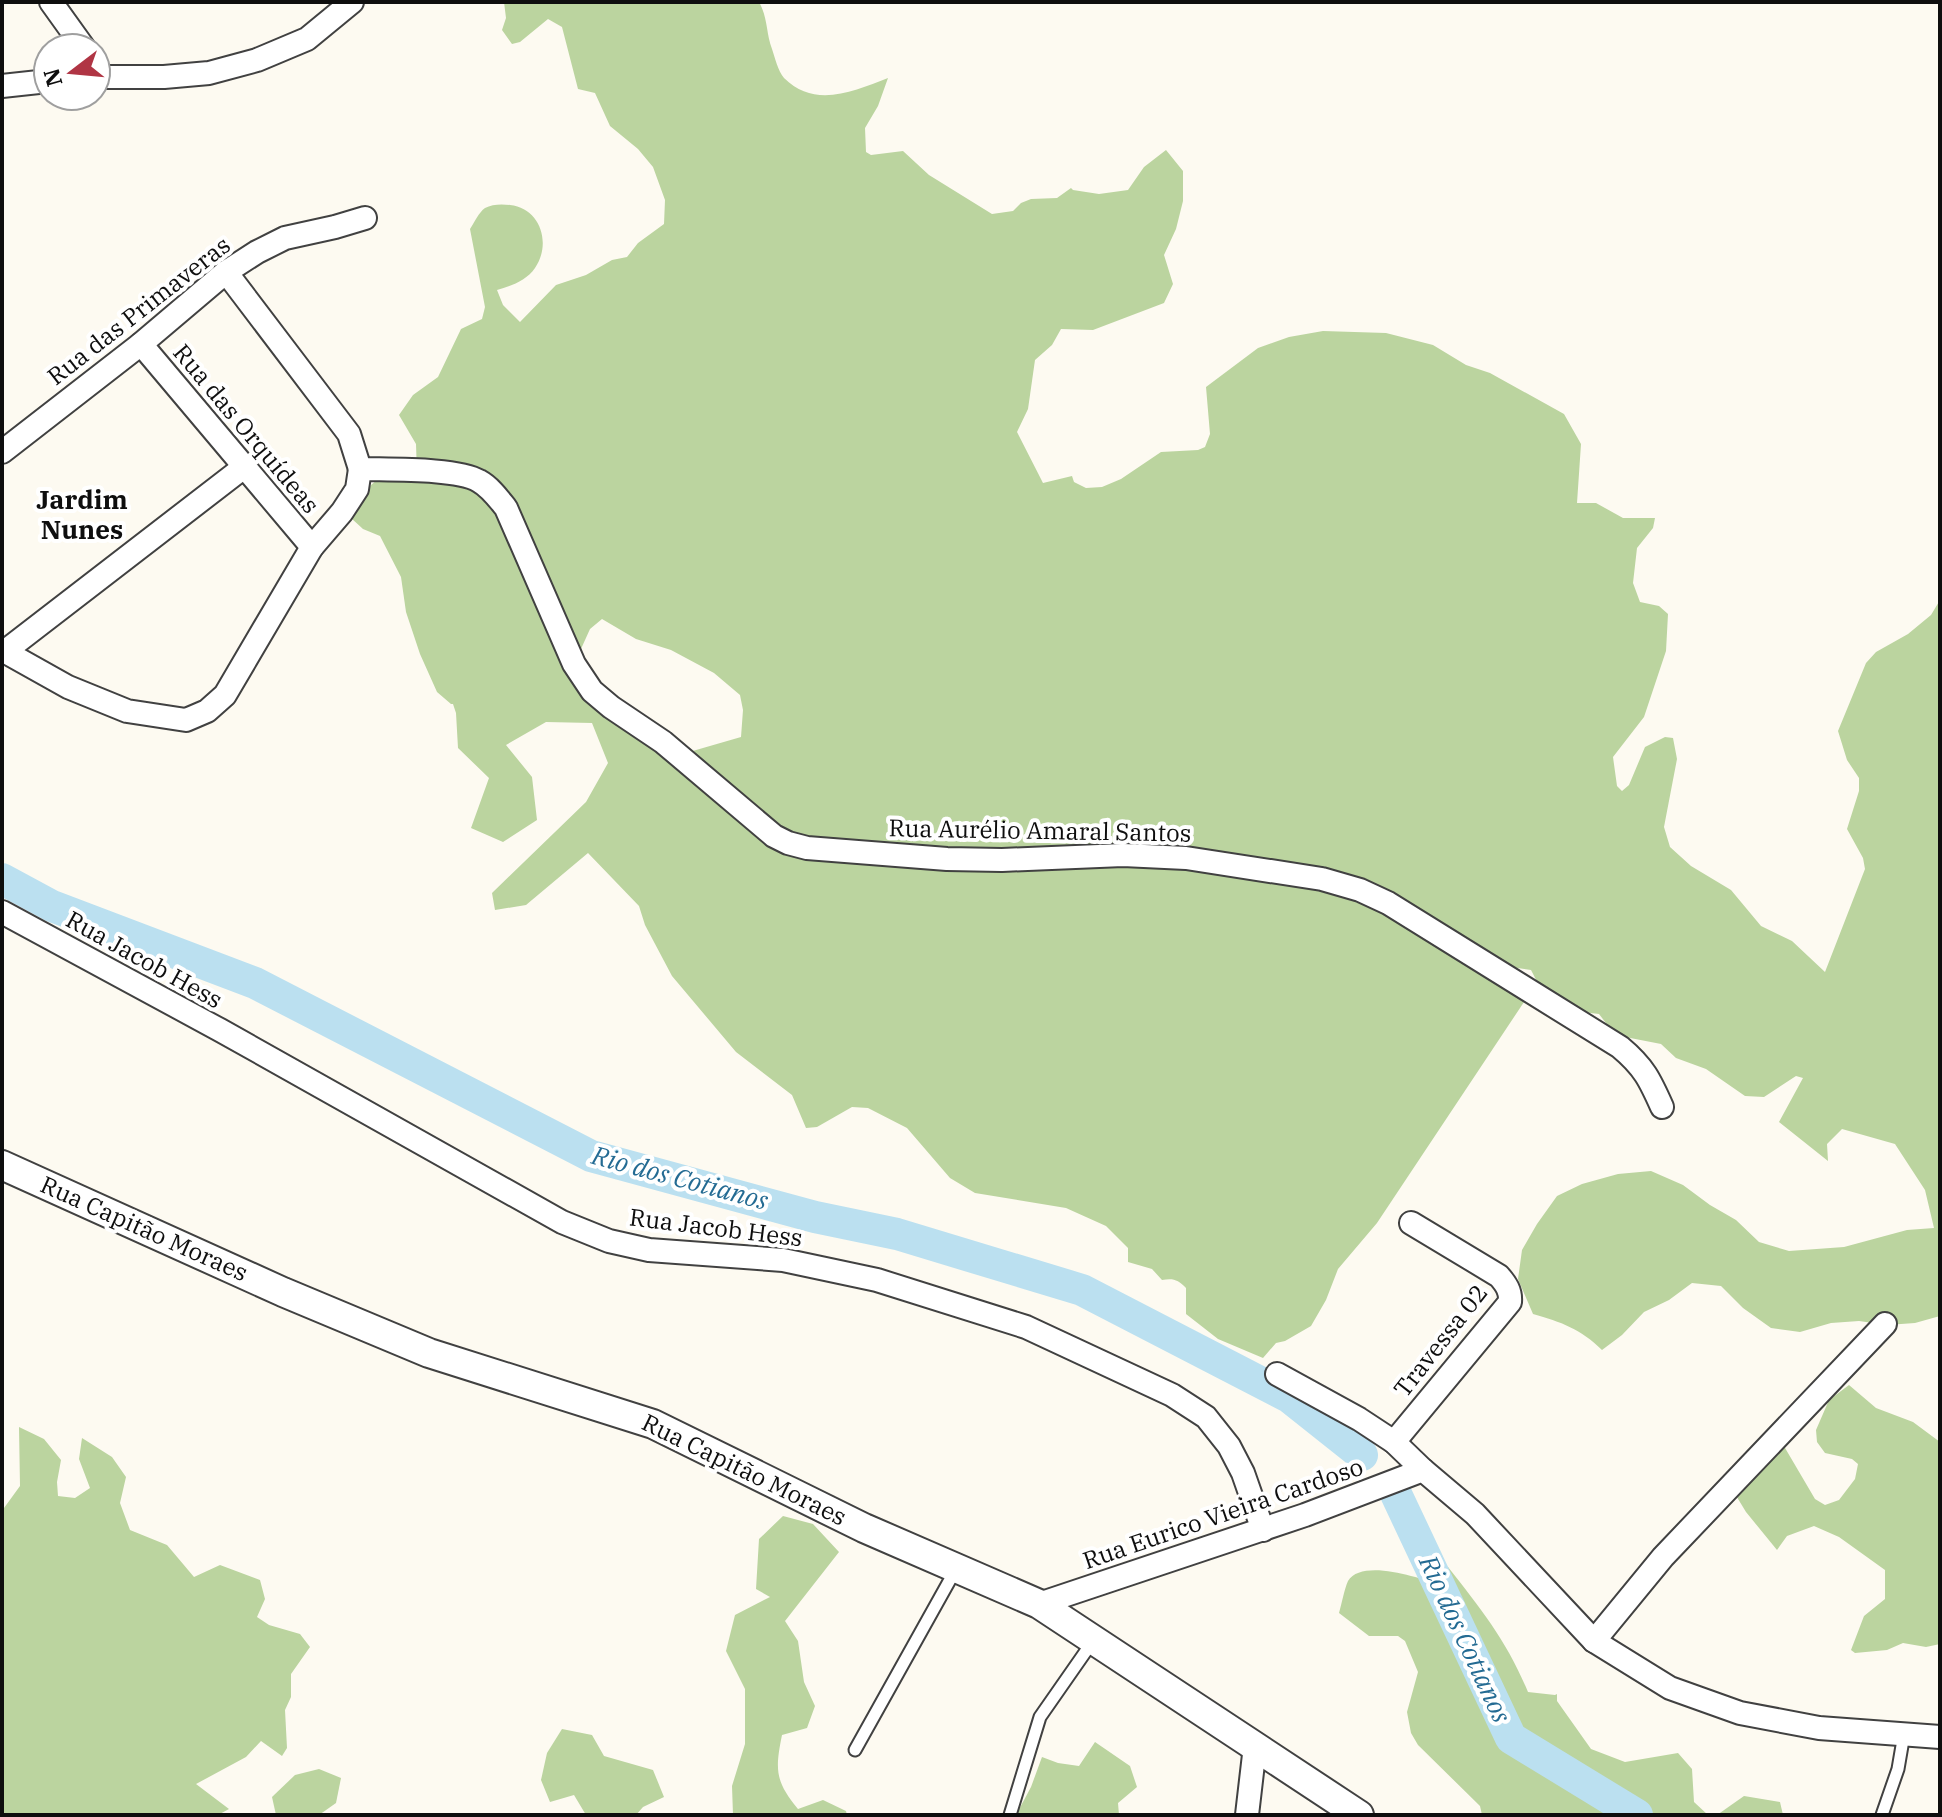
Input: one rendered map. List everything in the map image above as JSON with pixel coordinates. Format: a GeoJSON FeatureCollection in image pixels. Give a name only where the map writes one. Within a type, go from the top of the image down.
{"type":"FeatureCollection","features":[{"type":"Feature","properties":{"kind":"street"},"geometry":{"type":"LineString","coordinates":[[51,2],[73,32]]}},
{"type":"Feature","properties":{"kind":"street"},"geometry":{"type":"LineString","coordinates":[[112,73],[164,77],[209,73],[257,60],[307,39],[352,2]]}},
{"type":"Feature","properties":{"kind":"street"},"geometry":{"type":"LineString","coordinates":[[2,86],[32,83]]}},
{"type":"Feature","properties":{"kind":"street","name":"Rua das Primaveras"},"geometry":{"type":"LineString","coordinates":[[2,452],[141,344],[226,272],[257,252],[285,238],[365,218]]}},
{"type":"Feature","properties":{"kind":"street"},"geometry":{"type":"LineString","coordinates":[[226,272],[349,434],[360,469],[357,489],[312,547],[225,695],[207,711],[186,720],[127,711],[68,687],[3,651],[244,467]]}},
{"type":"Feature","properties":{"kind":"street","name":"Rua das Orquídeas"},"geometry":{"type":"LineString","coordinates":[[141,344],[312,547]]}},
{"type":"Feature","properties":{"kind":"street","name":"Rua Aurélio Amaral Santos"},"geometry":{"type":"LineString","coordinates":[[360,469],[463,474],[481,482],[493,492],[506,508],[574,664],[592,691],[663,742],[764,828],[788,843],[807,848],[947,859],[1123,855],[1186,858],[1322,879],[1360,890],[1388,903],[1620,1047],[1648,1075],[1662,1107]]}},
{"type":"Feature","properties":{"kind":"street","name":"Rua Jacob Hess"},"geometry":{"type":"LineString","coordinates":[[2,912],[562,1222],[609,1241],[649,1250],[783,1260],[877,1280],[1026,1327],[1172,1395],[1206,1417],[1229,1446],[1243,1473],[1263,1530]]}},
{"type":"Feature","properties":{"kind":"street","name":"Rua Capitão Moraes"},"geometry":{"type":"LineString","coordinates":[[2,1165],[283,1292],[429,1353],[653,1424],[864,1528],[1039,1604],[1359,1815]]}},
{"type":"Feature","properties":{"kind":"street","name":"Travessa 02"},"geometry":{"type":"LineString","coordinates":[[1394,1442],[1510,1302],[1511,1294],[1499,1276],[1411,1223]]}},
{"type":"Feature","properties":{"kind":"street"},"geometry":{"type":"LineString","coordinates":[[1594,1641],[1663,1557],[1885,1324]]}},
{"type":"Feature","properties":{"kind":"street","name":"Rua Eurico Vieira Cardoso"},"geometry":{"type":"LineString","coordinates":[[1277,1374],[1394,1442],[1475,1514],[1594,1641],[1670,1688],[1740,1713],[1819,1728],[1940,1737]]}},
{"type":"Feature","properties":{"kind":"street","name":"Rua Eurico Vieira Cardoso"},"geometry":{"type":"LineString","coordinates":[[1039,1604],[1263,1530],[1423,1470]]}},
{"type":"Feature","properties":{"kind":"street"},"geometry":{"type":"LineString","coordinates":[[1247,1815],[1255,1746]]}},
{"type":"Feature","properties":{"kind":"lane"},"geometry":{"type":"LineString","coordinates":[[855,1750],[957,1569]]}},
{"type":"Feature","properties":{"kind":"lane"},"geometry":{"type":"LineString","coordinates":[[1010,1815],[1040,1717],[1094,1640]]}},
{"type":"Feature","properties":{"kind":"lane"},"geometry":{"type":"LineString","coordinates":[[1882,1815],[1898,1769],[1904,1734]]}},
{"type":"Feature","properties":{"kind":"green space"},"geometry":{"type":"Polygon","coordinates":[[[504,2],[759,2],[784,78],[809,93],[822,95],[848,92],[888,78],[878,106],[865,128],[866,152],[871,155],[903,151],[929,175],[992,214],[1013,211],[1031,199],[1057,198],[1071,188],[1099,194],[1128,190],[1144,167],[1166,150],[1183,171],[1183,201],[1176,229],[1164,255],[1173,284],[1164,303],[1093,330],[1061,329],[1052,345],[1035,360],[1028,409],[1017,432],[1043,483],[1072,476],[1074,482],[1086,488],[1102,487],[1121,479],[1161,452],[1205,447],[1210,434],[1206,387],[1258,348],[1289,337],[1323,331],[1386,333],[1433,345],[1564,414],[1581,444],[1577,503],[1596,503],[1623,518],[1655,518],[1653,528],[1637,548],[1633,583],[1640,602],[1659,606],[1668,614],[1666,651],[1644,717],[1613,757],[1617,786],[1622,791],[1629,785],[1645,747],[1665,737],[1673,738],[1677,759],[1664,827],[1670,847],[1691,866],[1731,890],[1761,926],[1792,941],[1825,972],[1865,869],[1863,858],[1847,829],[1859,791],[1859,778],[1847,760],[1838,731],[1866,663],[1876,652],[1908,634],[1931,615],[1940,600],[1940,1316],[1915,1323],[1887,1325],[1859,1321],[1831,1323],[1800,1332],[1771,1328],[1743,1308],[1721,1286],[1692,1283],[1669,1300],[1644,1312],[1602,1350],[1570,1327],[1533,1314],[1518,1279],[1522,1250],[1537,1224],[1557,1196],[1582,1184],[1618,1174],[1651,1171],[1683,1185],[1736,1220],[1759,1242],[1789,1251],[1844,1247],[1907,1230],[1934,1228],[1925,1190],[1895,1144],[1842,1129],[1827,1144],[1828,1161],[1779,1122],[1803,1078],[1796,1076],[1764,1097],[1745,1096],[1706,1069],[1676,1058],[1661,1044],[1615,1035],[1599,1014],[1574,1011],[1546,999],[1531,970],[1504,966],[1526,999],[1377,1223],[1338,1269],[1326,1300],[1311,1326],[1276,1343],[1263,1358],[1218,1339],[1186,1314],[1186,1288],[1176,1280],[1162,1280],[1152,1269],[1128,1262],[1128,1248],[1106,1226],[1066,1208],[975,1193],[950,1178],[907,1128],[868,1108],[852,1107],[817,1127],[806,1128],[792,1095],[736,1052],[672,976],[645,925],[639,906],[588,853],[526,905],[495,910],[492,893],[586,802],[608,763],[592,723],[546,722],[506,745],[532,777],[537,820],[503,842],[471,828],[489,778],[458,748],[453,704],[437,692],[420,654],[406,612],[401,577],[380,536],[363,529],[351,518],[371,485],[382,476],[417,474],[416,444],[399,415],[413,395],[438,377],[461,329],[482,319],[485,307],[470,229],[483,210],[497,205],[520,208],[536,220],[540,228],[542,248],[535,268],[523,280],[497,290],[503,305],[520,322],[556,285],[586,275],[612,260],[627,257],[638,243],[664,224],[665,200],[653,167],[638,149],[610,126],[595,93],[578,89],[562,27],[548,19],[520,42],[512,44],[502,30],[506,18],[504,2]],[[602,619],[590,629],[576,660],[596,706],[665,759],[741,737],[743,710],[740,695],[714,673],[671,650],[636,639],[602,619]]]}},
{"type":"Feature","properties":{"kind":"green space"},"geometry":{"type":"Polygon","coordinates":[[[1849,1385],[1876,1408],[1913,1422],[1940,1442],[1940,1644],[1926,1647],[1903,1643],[1887,1650],[1855,1653],[1851,1650],[1864,1616],[1885,1599],[1885,1570],[1839,1537],[1814,1526],[1787,1536],[1777,1550],[1732,1489],[1778,1436],[1815,1499],[1825,1505],[1839,1500],[1855,1479],[1858,1464],[1852,1459],[1825,1453],[1817,1442],[1816,1430],[1829,1400],[1849,1385]]]}},
{"type":"Feature","properties":{"kind":"green space"},"geometry":{"type":"Polygon","coordinates":[[[19,1427],[44,1439],[61,1460],[58,1496],[75,1498],[90,1488],[79,1459],[82,1438],[112,1457],[126,1477],[120,1503],[130,1530],[167,1545],[194,1577],[220,1565],[260,1580],[265,1599],[257,1617],[269,1625],[300,1634],[310,1647],[291,1674],[291,1697],[285,1710],[287,1748],[282,1756],[261,1741],[246,1757],[196,1784],[229,1809],[218,1815],[2,1815],[2,1508],[20,1486],[19,1427]]]}},
{"type":"Feature","properties":{"kind":"green space"},"geometry":{"type":"Polygon","coordinates":[[[783,1516],[813,1524],[839,1552],[785,1621],[798,1641],[804,1682],[815,1706],[807,1728],[782,1735],[779,1775],[785,1791],[798,1809],[823,1800],[846,1811],[847,1815],[733,1815],[732,1786],[745,1744],[745,1689],[726,1651],[735,1615],[770,1597],[756,1589],[759,1539],[783,1516]]]}},
{"type":"Feature","properties":{"kind":"green space"},"geometry":{"type":"Polygon","coordinates":[[[1448,1567],[1502,1641],[1528,1692],[1557,1694],[1557,1701],[1591,1749],[1625,1762],[1678,1753],[1692,1769],[1694,1802],[1708,1815],[1482,1815],[1480,1806],[1418,1745],[1411,1733],[1407,1712],[1418,1672],[1405,1641],[1398,1636],[1369,1636],[1339,1613],[1348,1581],[1355,1574],[1378,1570],[1440,1585],[1448,1567]]]}},
{"type":"Feature","properties":{"kind":"green space"},"geometry":{"type":"Polygon","coordinates":[[[562,1729],[592,1735],[604,1756],[653,1770],[664,1797],[643,1807],[636,1815],[586,1815],[574,1795],[550,1802],[541,1780],[547,1753],[562,1729]]]}},
{"type":"Feature","properties":{"kind":"green space"},"geometry":{"type":"Polygon","coordinates":[[[1095,1742],[1130,1766],[1137,1787],[1118,1803],[1119,1815],[1016,1815],[1042,1757],[1079,1766],[1095,1742]]]}},
{"type":"Feature","properties":{"kind":"green space"},"geometry":{"type":"Polygon","coordinates":[[[319,1769],[341,1778],[336,1803],[319,1815],[276,1815],[272,1797],[295,1775],[319,1769]]]}},
{"type":"Feature","properties":{"kind":"green space"},"geometry":{"type":"Polygon","coordinates":[[[1744,1796],[1780,1802],[1783,1815],[1717,1815],[1744,1796]]]}},
{"type":"Feature","properties":{"kind":"waterway","name":"Rio dos Cotianos"},"geometry":{"type":"LineString","coordinates":[[2,879],[52,906],[255,983],[591,1156],[815,1217],[897,1234],[1082,1290],[1289,1397],[1362,1455]]}},
{"type":"Feature","properties":{"kind":"waterway","name":"Rio dos Cotianos"},"geometry":{"type":"LineString","coordinates":[[1396,1494],[1511,1738],[1637,1815]]}},
{"type":"Feature","properties":{"kind":"district","name":"Jardim Nunes"},"geometry":{"type":"Point","coordinates":[82,515]}}]}
